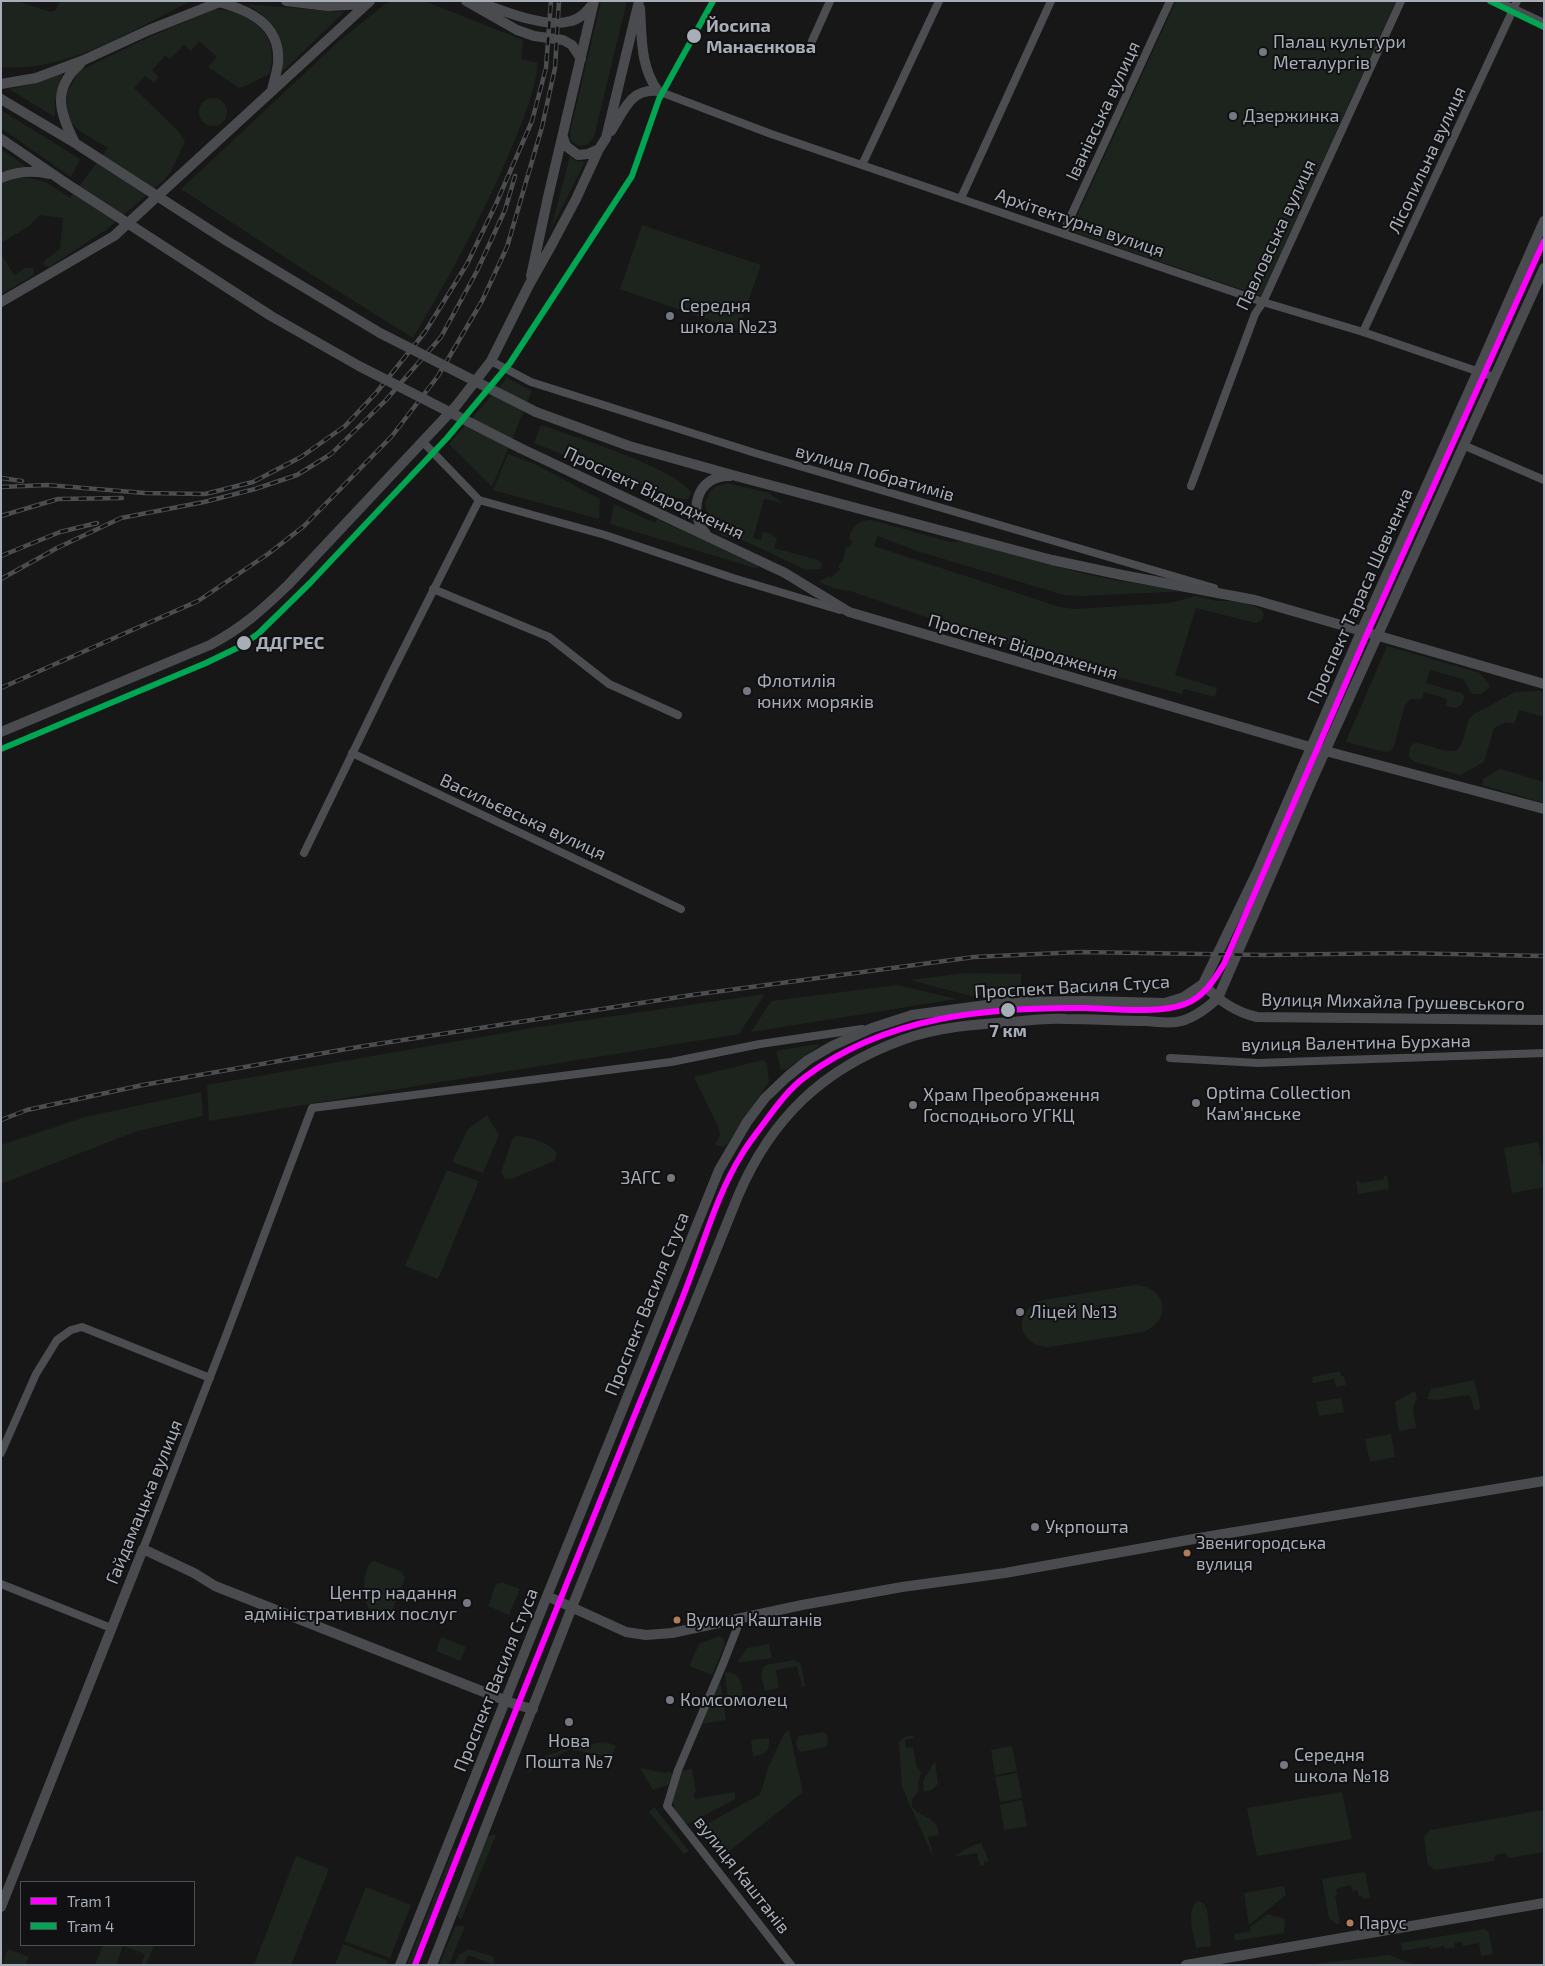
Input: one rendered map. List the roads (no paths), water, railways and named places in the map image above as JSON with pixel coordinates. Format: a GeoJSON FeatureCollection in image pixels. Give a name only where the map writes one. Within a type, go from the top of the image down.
{"type":"FeatureCollection","features":[{"type":"Feature","properties":{"kind":"main road"},"geometry":{"type":"LineString","coordinates":[[1,84],[36,78],[84,60],[222,1]]}},
{"type":"Feature","properties":{"kind":"main road"},"geometry":{"type":"LineString","coordinates":[[286,1],[328,6],[368,3]]}},
{"type":"Feature","properties":{"kind":"main road"},"geometry":{"type":"LineString","coordinates":[[466,1],[517,30],[534,36],[563,40],[572,45],[581,59]]}},
{"type":"Feature","properties":{"kind":"main road"},"geometry":{"type":"LineString","coordinates":[[476,1],[513,15],[560,23],[582,16],[594,2]]}},
{"type":"Feature","properties":{"kind":"main road"},"geometry":{"type":"LineString","coordinates":[[639,1],[646,70],[650,81],[658,91]]}},
{"type":"Feature","properties":{"kind":"main road"},"geometry":{"type":"LineString","coordinates":[[606,138],[639,1]]}},
{"type":"Feature","properties":{"kind":"main road"},"geometry":{"type":"LineString","coordinates":[[218,2],[238,7],[249,13],[267,27],[275,40],[278,62],[272,90]]}},
{"type":"Feature","properties":{"kind":"main road"},"geometry":{"type":"LineString","coordinates":[[529,285],[594,2]]}},
{"type":"Feature","properties":{"kind":"main road"},"geometry":{"type":"LineString","coordinates":[[1,302],[114,236],[368,3]]}},
{"type":"Feature","properties":{"kind":"main road"},"geometry":{"type":"LineString","coordinates":[[76,144],[63,120],[60,104],[62,90],[68,76],[84,60]]}},
{"type":"Feature","properties":{"kind":"main road"},"geometry":{"type":"LineString","coordinates":[[1,732],[210,645],[236,631],[260,612],[288,585],[456,406],[491,361],[529,285],[556,238],[599,149],[634,96],[640,92],[658,91]]}},
{"type":"Feature","properties":{"kind":"main road","name":"Проспект Відродження"},"geometry":{"type":"LineString","coordinates":[[1,99],[76,144],[227,241],[380,333],[536,412],[629,446],[736,476],[1052,560],[1255,600],[1544,684]]}},
{"type":"Feature","properties":{"kind":"main road"},"geometry":{"type":"LineString","coordinates":[[563,137],[566,146],[578,155],[588,154],[599,149]]}},
{"type":"Feature","properties":{"kind":"main road","name":"Проспект Відродження"},"geometry":{"type":"LineString","coordinates":[[1,139],[54,176],[271,316],[358,366],[520,448],[785,573],[849,612],[1311,747],[1544,809]]}},
{"type":"Feature","properties":{"kind":"main road"},"geometry":{"type":"LineString","coordinates":[[1,178],[10,174],[27,172],[54,176]]}},
{"type":"Feature","properties":{"kind":"main road","name":"Проспект Тараса Шевченка"},"geometry":{"type":"LineString","coordinates":[[1203,984],[1258,870],[1360,632],[1544,220]]}},
{"type":"Feature","properties":{"kind":"main road","name":"Проспект Тараса Шевченка"},"geometry":{"type":"LineString","coordinates":[[1218,998],[1326,750],[1544,268]]}},
{"type":"Feature","properties":{"kind":"main road"},"geometry":{"type":"LineString","coordinates":[[707,535],[700,526],[696,516],[699,494],[714,479],[724,476],[736,476]]}},
{"type":"Feature","properties":{"kind":"main road"},"geometry":{"type":"LineString","coordinates":[[1203,984],[1218,998]]}},
{"type":"Feature","properties":{"kind":"main road","name":"Проспект Василя Стуса"},"geometry":{"type":"LineString","coordinates":[[400,1965],[546,1596],[719,1170],[765,1098],[808,1060],[832,1046],[872,1028],[912,1014],[1009,1002],[1165,1002],[1184,997],[1203,984]]}},
{"type":"Feature","properties":{"kind":"main road","name":"Проспект Василя Стуса"},"geometry":{"type":"LineString","coordinates":[[432,1965],[572,1607],[750,1168],[770,1135],[793,1108],[845,1067],[876,1050],[903,1039],[984,1023],[1063,1018],[1177,1022],[1204,1011],[1218,998]]}},
{"type":"Feature","properties":{"kind":"main road","name":"Вулиця Михайла Грушевського"},"geometry":{"type":"LineString","coordinates":[[1218,998],[1242,1014],[1256,1017],[1544,1020]]}},
{"type":"Feature","properties":{"kind":"main road"},"geometry":{"type":"LineString","coordinates":[[546,1596],[626,1632],[646,1635],[672,1633],[902,1588],[1005,1573],[1199,1538],[1544,1481]]}},
{"type":"Feature","properties":{"kind":"main road"},"geometry":{"type":"LineString","coordinates":[[143,1550],[194,1573],[215,1586],[532,1709]]}},
{"type":"Feature","properties":{"kind":"main road","name":"Гайдамацька вулиця"},"geometry":{"type":"LineString","coordinates":[[1,1907],[143,1550]]}},
{"type":"Feature","properties":{"kind":"main road"},"geometry":{"type":"LineString","coordinates":[[1186,1965],[1544,1903]]}},
{"type":"Feature","properties":{"kind":"street"},"geometry":{"type":"LineString","coordinates":[[812,41],[830,1]]}},
{"type":"Feature","properties":{"kind":"street"},"geometry":{"type":"LineString","coordinates":[[862,165],[939,1]]}},
{"type":"Feature","properties":{"kind":"street"},"geometry":{"type":"LineString","coordinates":[[961,198],[1052,1]]}},
{"type":"Feature","properties":{"kind":"street","name":"Іванівська вулиця"},"geometry":{"type":"LineString","coordinates":[[1063,234],[1170,1]]}},
{"type":"Feature","properties":{"kind":"street","name":"Павловська вулиця"},"geometry":{"type":"LineString","coordinates":[[1191,486],[1255,314],[1263,302],[1401,1]]}},
{"type":"Feature","properties":{"kind":"street"},"geometry":{"type":"LineString","coordinates":[[1497,1],[1544,23]]}},
{"type":"Feature","properties":{"kind":"street","name":"Лісопильна вулиця"},"geometry":{"type":"LineString","coordinates":[[1363,332],[1517,1]]}},
{"type":"Feature","properties":{"kind":"street","name":"Архітектурна вулиця"},"geometry":{"type":"LineString","coordinates":[[658,91],[771,134],[1263,302],[1363,332],[1494,378]]}},
{"type":"Feature","properties":{"kind":"street","name":"вулиця Побратимів"},"geometry":{"type":"LineString","coordinates":[[491,361],[531,382],[746,450],[1255,600]]}},
{"type":"Feature","properties":{"kind":"street"},"geometry":{"type":"LineString","coordinates":[[423,442],[479,500],[605,535],[733,578],[849,612]]}},
{"type":"Feature","properties":{"kind":"street"},"geometry":{"type":"LineString","coordinates":[[1463,445],[1544,480]]}},
{"type":"Feature","properties":{"kind":"street"},"geometry":{"type":"LineString","coordinates":[[304,853],[433,588],[479,500]]}},
{"type":"Feature","properties":{"kind":"street"},"geometry":{"type":"LineString","coordinates":[[433,588],[549,637],[609,684],[678,715]]}},
{"type":"Feature","properties":{"kind":"street","name":"Васильєвська вулиця"},"geometry":{"type":"LineString","coordinates":[[352,753],[681,909]]}},
{"type":"Feature","properties":{"kind":"street","name":"Гайдамацька вулиця"},"geometry":{"type":"LineString","coordinates":[[143,1550],[312,1108],[671,1062],[752,1046],[872,1028]]}},
{"type":"Feature","properties":{"kind":"street","name":"вулиця Валентина Бурхана"},"geometry":{"type":"LineString","coordinates":[[1170,1058],[1258,1063],[1544,1053]]}},
{"type":"Feature","properties":{"kind":"street"},"geometry":{"type":"LineString","coordinates":[[1,1453],[36,1374],[58,1340],[71,1330],[82,1327],[210,1378]]}},
{"type":"Feature","properties":{"kind":"street"},"geometry":{"type":"LineString","coordinates":[[1,1584],[112,1628]]}},
{"type":"Feature","properties":{"kind":"street","name":"вулиця Каштанів"},"geometry":{"type":"LineString","coordinates":[[741,1618],[678,1770],[667,1806],[791,1965]]}},
{"type":"Feature","properties":{"kind":"railway"},"geometry":{"type":"LineString","coordinates":[[1,487],[47,485],[145,493],[205,494],[253,482],[301,457],[345,426],[376,393],[425,332],[467,264],[496,204],[532,121],[546,68],[551,1]]}},
{"type":"Feature","properties":{"kind":"railway"},"geometry":{"type":"LineString","coordinates":[[1,688],[198,601],[268,554],[304,526],[392,436],[438,376],[482,301],[507,247],[542,127],[555,68],[559,1]]}},
{"type":"Feature","properties":{"kind":"railway"},"geometry":{"type":"LineString","coordinates":[[1,579],[57,548],[121,518],[204,502],[255,489],[297,475],[331,454],[386,400],[441,337],[477,271],[505,210],[515,176]]}},
{"type":"Feature","properties":{"kind":"railway"},"geometry":{"type":"LineString","coordinates":[[1,478],[22,481]]}},
{"type":"Feature","properties":{"kind":"railway"},"geometry":{"type":"LineString","coordinates":[[1,516],[58,499],[122,498]]}},
{"type":"Feature","properties":{"kind":"railway"},"geometry":{"type":"LineString","coordinates":[[1,556],[60,532],[97,523]]}},
{"type":"Feature","properties":{"kind":"railway"},"geometry":{"type":"LineString","coordinates":[[1,1120],[27,1110],[143,1085],[358,1047],[692,995],[974,957],[1080,952],[1265,955],[1402,953],[1544,956]]}},
{"type":"Feature","properties":{"kind":"tram line","name":"4"},"geometry":{"type":"LineString","coordinates":[[1,749],[206,663],[237,648],[258,634],[310,583],[447,438],[510,363],[632,176],[659,99],[713,1]]}},
{"type":"Feature","properties":{"kind":"tram line","name":"4"},"geometry":{"type":"LineString","coordinates":[[1490,1],[1544,27]]}},
{"type":"Feature","properties":{"kind":"tram line","name":"1"},"geometry":{"type":"LineString","coordinates":[[415,1965],[523,1692],[674,1320],[718,1202],[733,1169],[754,1136],[780,1102],[805,1077],[836,1056],[869,1040],[904,1028],[939,1019],[975,1013],[1012,1010],[1048,1008],[1163,1009],[1192,1001],[1208,987],[1224,964],[1367,634],[1544,241]]}},
{"type":"Feature","properties":{"kind":"place","name":"Йосипа Манаєнкова"},"geometry":{"type":"Point","coordinates":[694,36]}},
{"type":"Feature","properties":{"kind":"place","name":"Палац культури Металургів"},"geometry":{"type":"Point","coordinates":[1263,52]}},
{"type":"Feature","properties":{"kind":"place","name":"Дзержинка"},"geometry":{"type":"Point","coordinates":[1233,116]}},
{"type":"Feature","properties":{"kind":"place","name":"Середня школа №23"},"geometry":{"type":"Point","coordinates":[670,316]}},
{"type":"Feature","properties":{"kind":"place","name":"ДДГРЕС"},"geometry":{"type":"Point","coordinates":[244,643]}},
{"type":"Feature","properties":{"kind":"place","name":"Флотилія юних моряків"},"geometry":{"type":"Point","coordinates":[747,691]}},
{"type":"Feature","properties":{"kind":"place","name":"7 км"},"geometry":{"type":"Point","coordinates":[1008,1010]}},
{"type":"Feature","properties":{"kind":"place","name":"Optima Collection Кам’янське"},"geometry":{"type":"Point","coordinates":[1196,1103]}},
{"type":"Feature","properties":{"kind":"place","name":"Храм Преображення Господнього УГКЦ"},"geometry":{"type":"Point","coordinates":[913,1105]}},
{"type":"Feature","properties":{"kind":"place","name":"ЗАГС"},"geometry":{"type":"Point","coordinates":[671,1178]}},
{"type":"Feature","properties":{"kind":"place","name":"Ліцей №13"},"geometry":{"type":"Point","coordinates":[1020,1312]}},
{"type":"Feature","properties":{"kind":"place","name":"Укрпошта"},"geometry":{"type":"Point","coordinates":[1035,1527]}},
{"type":"Feature","properties":{"kind":"place","name":"Звенигородська вулиця"},"geometry":{"type":"Point","coordinates":[1187,1553]}},
{"type":"Feature","properties":{"kind":"place","name":"Центр надання адміністративних послуг"},"geometry":{"type":"Point","coordinates":[467,1603]}},
{"type":"Feature","properties":{"kind":"place","name":"Вулиця Каштанів"},"geometry":{"type":"Point","coordinates":[677,1620]}},
{"type":"Feature","properties":{"kind":"place","name":"Комсомолец"},"geometry":{"type":"Point","coordinates":[670,1700]}},
{"type":"Feature","properties":{"kind":"place","name":"Нова Пошта №7"},"geometry":{"type":"Point","coordinates":[569,1722]}},
{"type":"Feature","properties":{"kind":"place","name":"Середня школа №18"},"geometry":{"type":"Point","coordinates":[1284,1765]}},
{"type":"Feature","properties":{"kind":"place","name":"Парус"},"geometry":{"type":"Point","coordinates":[1350,1923]}}]}
